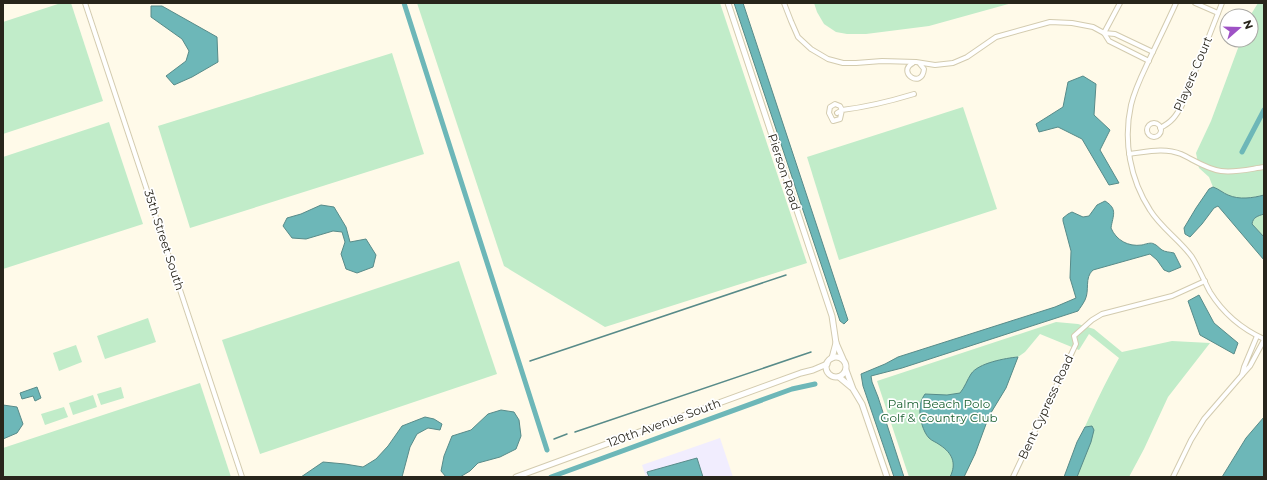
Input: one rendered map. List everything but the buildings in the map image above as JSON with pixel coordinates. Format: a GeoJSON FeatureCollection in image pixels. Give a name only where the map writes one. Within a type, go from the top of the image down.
{"type":"FeatureCollection","features":[{"type":"Feature","properties":{"kind":"street","name":"35th Street South"},"geometry":{"type":"LineString","coordinates":[[85,3],[242,477]]}},
{"type":"Feature","properties":{"kind":"street","name":"Pierson Road"},"geometry":{"type":"LineString","coordinates":[[728,3],[832,316],[836,343],[842,359]]}},
{"type":"Feature","properties":{"kind":"street"},"geometry":{"type":"LineString","coordinates":[[784,3],[798,37],[811,49],[828,59],[843,63],[856,64],[882,61],[914,62],[935,65],[953,63],[967,57],[996,37],[1050,22],[1072,22],[1093,27],[1104,33],[1115,34],[1153,52]]}},
{"type":"Feature","properties":{"kind":"street"},"geometry":{"type":"LineString","coordinates":[[1104,33],[1120,3]]}},
{"type":"Feature","properties":{"kind":"street"},"geometry":{"type":"LineString","coordinates":[[1173,477],[1191,440],[1204,419],[1250,366],[1264,339],[1238,323],[1225,312],[1210,292],[1199,269],[1190,255],[1160,223],[1145,202],[1136,181],[1129,154],[1128,132],[1131,105],[1135,91],[1176,3]]}},
{"type":"Feature","properties":{"kind":"street"},"geometry":{"type":"LineString","coordinates":[[1196,3],[1218,14]]}},
{"type":"Feature","properties":{"kind":"street","name":"Players Court"},"geometry":{"type":"LineString","coordinates":[[1160,128],[1169,123],[1176,115],[1182,104],[1222,3]]}},
{"type":"Feature","properties":{"kind":"street"},"geometry":{"type":"LineString","coordinates":[[1104,33],[1109,41],[1149,61]]}},
{"type":"Feature","properties":{"kind":"street"},"geometry":{"type":"LineString","coordinates":[[914,62],[909,65],[908,73],[911,78],[916,79],[921,77],[924,72],[923,67],[919,63]]}},
{"type":"Feature","properties":{"kind":"street"},"geometry":{"type":"LineString","coordinates":[[837,113],[842,110],[893,101],[914,94]]}},
{"type":"Feature","properties":{"kind":"street"},"geometry":{"type":"LineString","coordinates":[[1129,154],[1167,150],[1181,154],[1206,167],[1220,171],[1264,167]]}},
{"type":"Feature","properties":{"kind":"street","name":"Bent Cypress Road"},"geometry":{"type":"LineString","coordinates":[[1013,477],[1076,344],[1074,336],[1092,320],[1102,314],[1172,296],[1204,281]]}},
{"type":"Feature","properties":{"kind":"street"},"geometry":{"type":"LineString","coordinates":[[1242,375],[1257,336]]}},
{"type":"Feature","properties":{"kind":"street","name":"Pierson Road"},"geometry":{"type":"LineString","coordinates":[[832,358],[836,343]]}},
{"type":"Feature","properties":{"kind":"street"},"geometry":{"type":"LineString","coordinates":[[846,370],[843,374],[834,377],[828,372],[827,364],[832,358],[835,357],[842,359],[845,363],[853,389],[862,404],[887,477]]}},
{"type":"Feature","properties":{"kind":"street","name":"120th Avenue South"},"geometry":{"type":"LineString","coordinates":[[516,477],[827,364]]}},
{"type":"Feature","properties":{"kind":"street","name":"120th Avenue South"},"geometry":{"type":"LineString","coordinates":[[813,370],[828,372]]}},
{"type":"Feature","properties":{"kind":"street"},"geometry":{"type":"LineString","coordinates":[[839,376],[853,389]]}},
{"type":"Feature","properties":{"kind":"shaded area"},"geometry":{"type":"Polygon","coordinates":[[[720,438],[733,477],[646,477],[642,465],[720,438]]]}},
{"type":"Feature","properties":{"kind":"green space"},"geometry":{"type":"Polygon","coordinates":[[[61,3],[71,3],[103,101],[3,134],[3,22],[61,3]]]}},
{"type":"Feature","properties":{"kind":"green space"},"geometry":{"type":"Polygon","coordinates":[[[417,3],[720,3],[807,263],[605,327],[504,266],[417,3]]]}},
{"type":"Feature","properties":{"kind":"green space"},"geometry":{"type":"Polygon","coordinates":[[[814,3],[1012,3],[929,26],[866,34],[847,34],[836,32],[824,24],[814,3]]]}},
{"type":"Feature","properties":{"kind":"green space"},"geometry":{"type":"Polygon","coordinates":[[[1258,3],[1264,3],[1264,195],[1251,198],[1241,198],[1232,197],[1213,187],[1209,177],[1199,168],[1196,153],[1211,121],[1238,48],[1259,48],[1259,8],[1255,8],[1258,3]]]}},
{"type":"Feature","properties":{"kind":"green space"},"geometry":{"type":"Polygon","coordinates":[[[392,53],[424,154],[190,228],[158,126],[392,53]]]}},
{"type":"Feature","properties":{"kind":"green space"},"geometry":{"type":"Polygon","coordinates":[[[963,107],[997,209],[839,260],[807,157],[963,107]]]}},
{"type":"Feature","properties":{"kind":"green space"},"geometry":{"type":"Polygon","coordinates":[[[109,122],[143,224],[3,269],[3,157],[109,122]]]}},
{"type":"Feature","properties":{"kind":"green space"},"geometry":{"type":"Polygon","coordinates":[[[1264,214],[1264,237],[1252,224],[1255,218],[1264,214]]]}},
{"type":"Feature","properties":{"kind":"green space"},"geometry":{"type":"Polygon","coordinates":[[[459,261],[497,374],[260,454],[222,340],[459,261]]]}},
{"type":"Feature","properties":{"kind":"green space"},"geometry":{"type":"Polygon","coordinates":[[[148,318],[156,342],[105,359],[97,336],[148,318]]]}},
{"type":"Feature","properties":{"kind":"green space","name":"Palm Beach Polo Golf & Country Club"},"geometry":{"type":"Polygon","coordinates":[[[1056,322],[1078,324],[1094,329],[1122,352],[1172,341],[1210,343],[1168,397],[1144,449],[1129,477],[1064,477],[1076,446],[1119,358],[1089,334],[1079,350],[1040,334],[1025,352],[1018,357],[1006,388],[989,416],[975,454],[964,477],[909,477],[877,381],[1056,322]]]}},
{"type":"Feature","properties":{"kind":"green space"},"geometry":{"type":"Polygon","coordinates":[[[76,345],[82,362],[59,371],[53,353],[76,345]]]}},
{"type":"Feature","properties":{"kind":"green space"},"geometry":{"type":"Polygon","coordinates":[[[200,383],[231,477],[3,477],[3,448],[200,383]]]}},
{"type":"Feature","properties":{"kind":"green space"},"geometry":{"type":"Polygon","coordinates":[[[121,387],[124,398],[101,405],[97,394],[121,387]]]}},
{"type":"Feature","properties":{"kind":"green space"},"geometry":{"type":"Polygon","coordinates":[[[93,395],[97,407],[73,415],[69,403],[93,395]]]}},
{"type":"Feature","properties":{"kind":"green space"},"geometry":{"type":"Polygon","coordinates":[[[64,407],[68,417],[45,425],[41,414],[64,407]]]}},
{"type":"Feature","properties":{"kind":"water"},"geometry":{"type":"Polygon","coordinates":[[[734,3],[743,3],[848,320],[844,324],[840,321],[734,3]]]}},
{"type":"Feature","properties":{"kind":"water"},"geometry":{"type":"Polygon","coordinates":[[[151,6],[162,6],[217,37],[218,62],[192,77],[174,85],[166,76],[186,61],[189,51],[182,39],[151,17],[151,6]]]}},
{"type":"Feature","properties":{"kind":"water"},"geometry":{"type":"Polygon","coordinates":[[[1083,76],[1096,84],[1094,115],[1110,130],[1100,150],[1119,183],[1109,185],[1082,139],[1058,127],[1039,132],[1036,124],[1063,107],[1068,82],[1083,76]]]}},
{"type":"Feature","properties":{"kind":"water"},"geometry":{"type":"Polygon","coordinates":[[[1213,187],[1237,198],[1251,198],[1264,195],[1264,214],[1255,218],[1252,224],[1264,237],[1264,260],[1218,206],[1214,208],[1190,237],[1185,234],[1184,228],[1209,189],[1213,187]]]}},
{"type":"Feature","properties":{"kind":"water"},"geometry":{"type":"Polygon","coordinates":[[[1105,201],[1112,207],[1114,213],[1111,228],[1119,239],[1132,245],[1153,243],[1163,251],[1174,253],[1181,267],[1169,272],[1164,270],[1157,260],[1150,254],[1093,270],[1090,273],[1088,280],[1086,296],[1078,311],[902,368],[871,376],[904,477],[894,477],[863,386],[861,374],[898,357],[1055,307],[1076,298],[1070,278],[1071,251],[1063,218],[1072,212],[1083,217],[1089,216],[1097,205],[1105,201]]]}},
{"type":"Feature","properties":{"kind":"water"},"geometry":{"type":"Polygon","coordinates":[[[321,205],[334,207],[346,227],[350,242],[366,239],[376,255],[373,267],[357,273],[346,269],[341,254],[345,242],[342,232],[333,231],[306,239],[292,238],[283,226],[287,218],[301,214],[321,205]]]}},
{"type":"Feature","properties":{"kind":"water"},"geometry":{"type":"Polygon","coordinates":[[[1199,295],[1214,323],[1238,343],[1234,354],[1200,335],[1188,301],[1199,295]]]}},
{"type":"Feature","properties":{"kind":"water"},"geometry":{"type":"Polygon","coordinates":[[[1018,357],[1006,388],[989,416],[975,454],[964,477],[950,477],[953,463],[948,451],[929,438],[922,424],[920,405],[923,397],[925,394],[947,395],[960,393],[975,370],[986,364],[1018,357]]]}},
{"type":"Feature","properties":{"kind":"water"},"geometry":{"type":"Polygon","coordinates":[[[37,387],[41,398],[35,401],[33,396],[22,399],[20,393],[37,387]]]}},
{"type":"Feature","properties":{"kind":"water"},"geometry":{"type":"Polygon","coordinates":[[[3,405],[17,407],[23,424],[17,433],[3,439],[3,405]]]}},
{"type":"Feature","properties":{"kind":"water"},"geometry":{"type":"Polygon","coordinates":[[[501,410],[514,412],[519,420],[521,436],[516,449],[500,457],[478,463],[470,471],[460,477],[446,477],[441,471],[444,456],[452,436],[471,430],[488,414],[501,410]]]}},
{"type":"Feature","properties":{"kind":"water"},"geometry":{"type":"Polygon","coordinates":[[[425,417],[434,419],[442,424],[440,430],[428,428],[417,434],[410,447],[402,477],[301,477],[323,462],[363,467],[376,459],[388,446],[402,426],[425,417]]]}},
{"type":"Feature","properties":{"kind":"water"},"geometry":{"type":"Polygon","coordinates":[[[1264,417],[1264,477],[1222,477],[1246,438],[1264,417]]]}},
{"type":"Feature","properties":{"kind":"water"},"geometry":{"type":"Polygon","coordinates":[[[1092,426],[1094,430],[1091,442],[1077,477],[1064,477],[1077,442],[1085,427],[1092,426]]]}},
{"type":"Feature","properties":{"kind":"water"},"geometry":{"type":"Polygon","coordinates":[[[697,458],[703,477],[649,477],[647,472],[697,458]]]}},
{"type":"Feature","properties":{"kind":"waterway"},"geometry":{"type":"LineString","coordinates":[[404,3],[547,450]]}},
{"type":"Feature","properties":{"kind":"waterway"},"geometry":{"type":"LineString","coordinates":[[1242,152],[1264,110]]}},
{"type":"Feature","properties":{"kind":"waterway"},"geometry":{"type":"LineString","coordinates":[[530,361],[786,275]]}},
{"type":"Feature","properties":{"kind":"waterway"},"geometry":{"type":"LineString","coordinates":[[575,432],[811,352]]}},
{"type":"Feature","properties":{"kind":"waterway"},"geometry":{"type":"LineString","coordinates":[[551,477],[792,389],[815,384]]}},
{"type":"Feature","properties":{"kind":"waterway"},"geometry":{"type":"LineString","coordinates":[[554,439],[567,434]]}}]}
